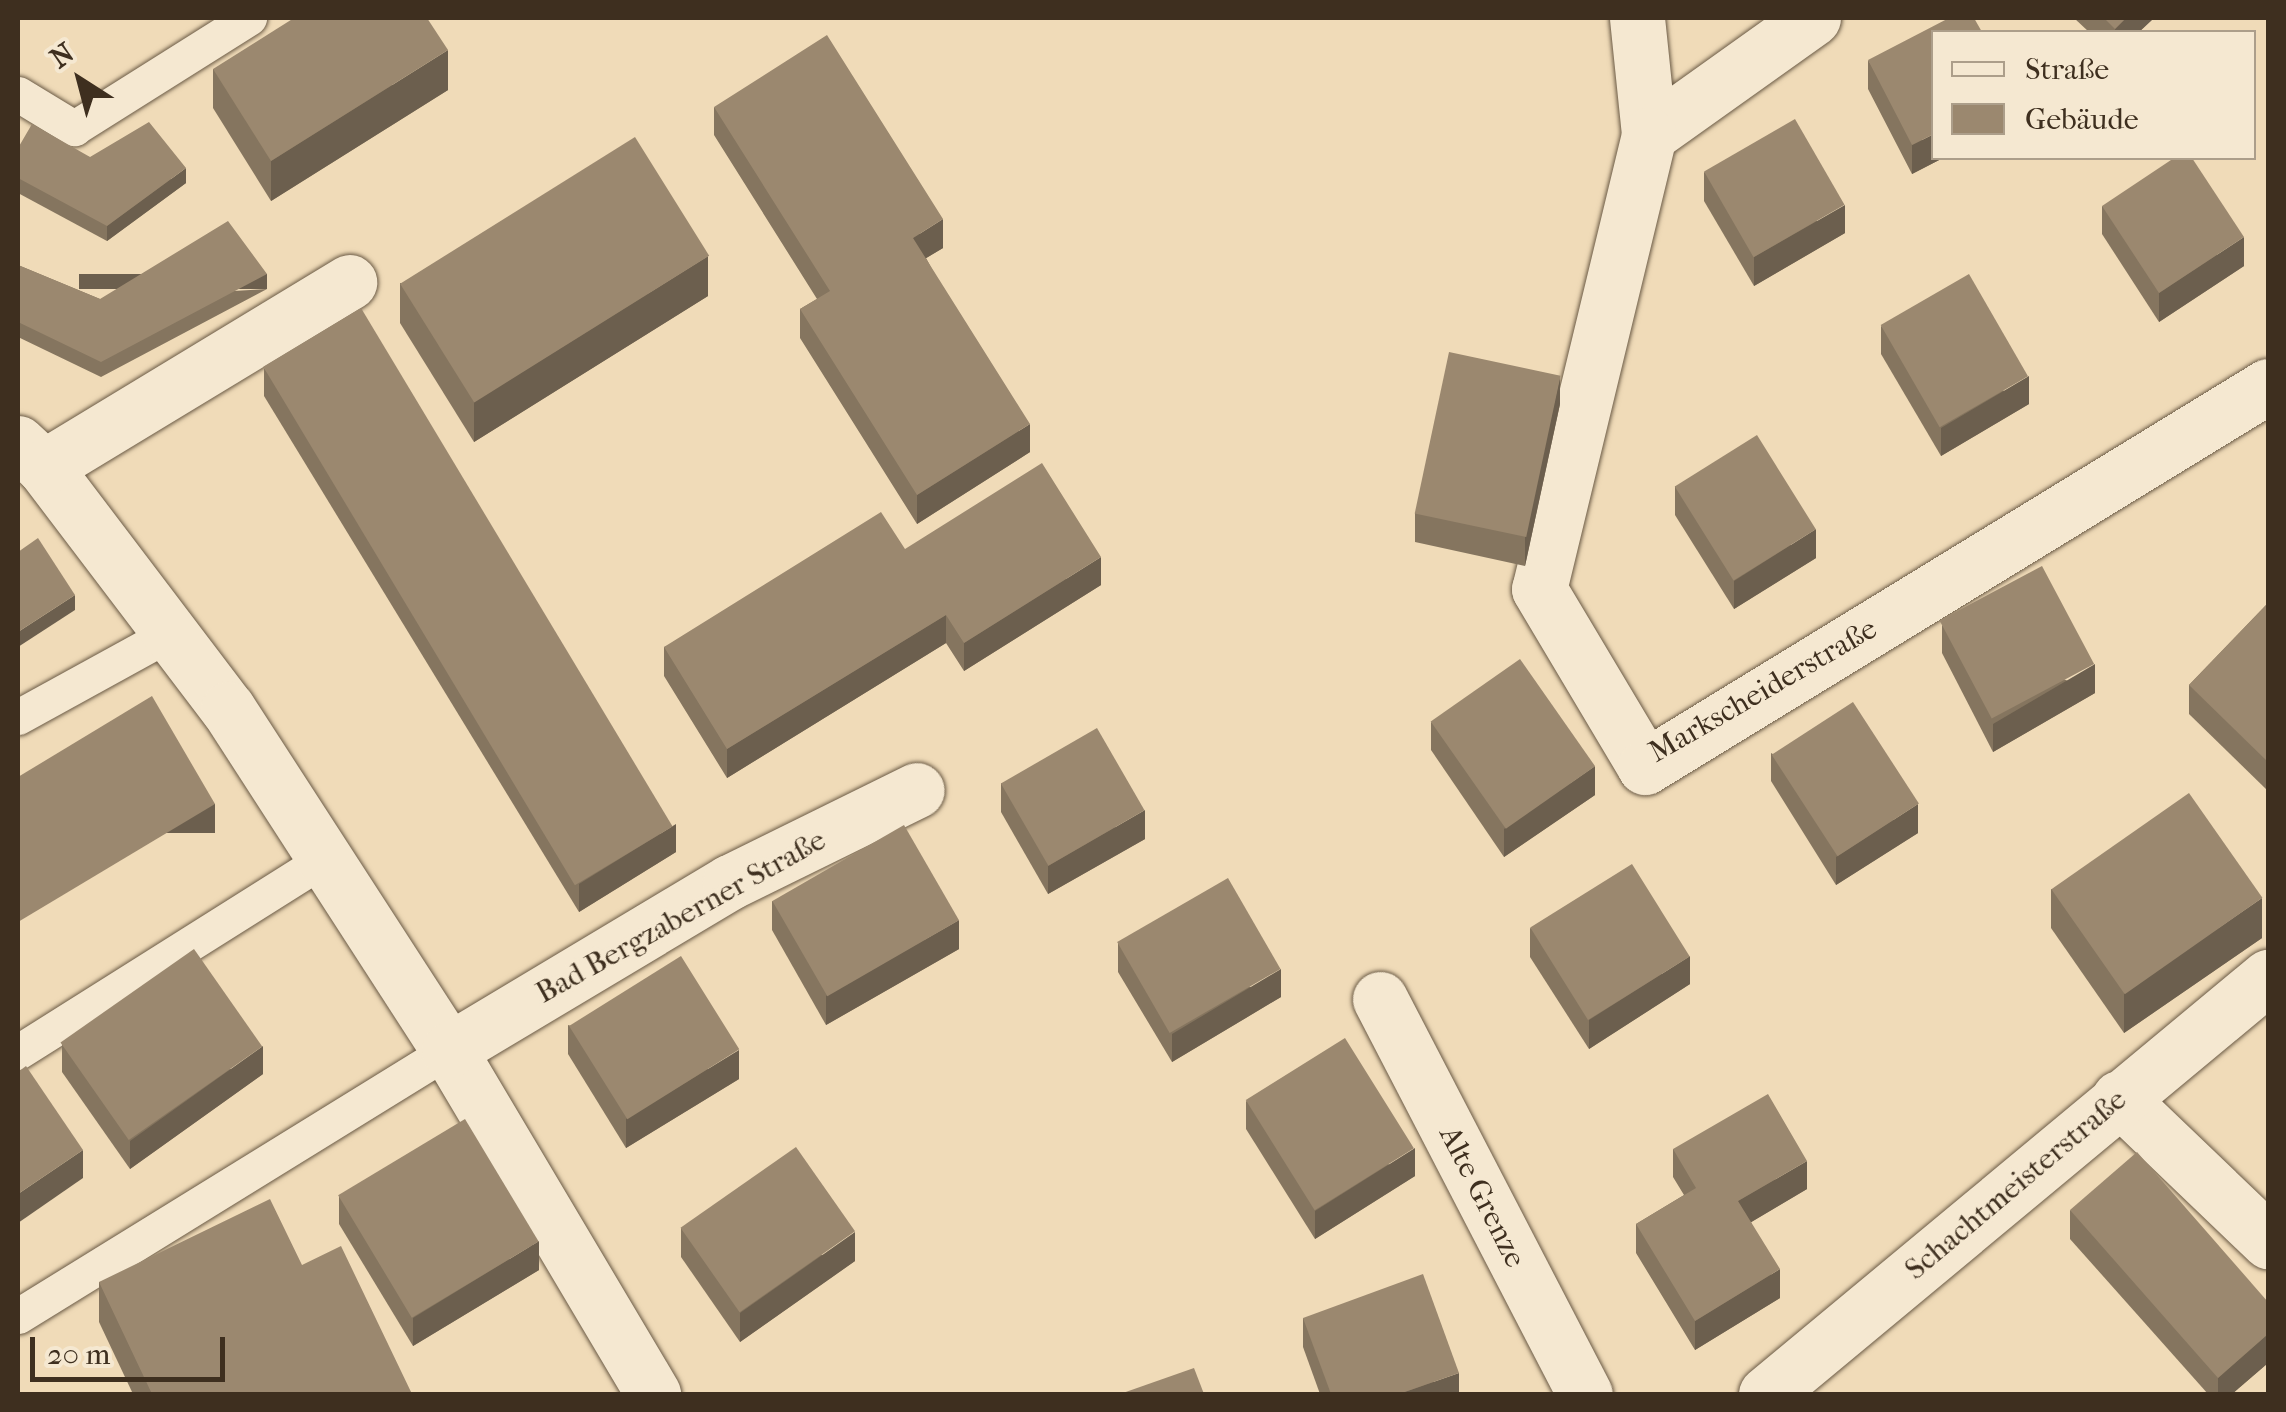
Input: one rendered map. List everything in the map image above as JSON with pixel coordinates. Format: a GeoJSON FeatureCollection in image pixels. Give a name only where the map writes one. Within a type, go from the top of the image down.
{"type":"FeatureCollection","features":[{"type":"Feature","properties":{"kind":"street"},"geometry":{"type":"LineString","coordinates":[[1637,18],[1649,134],[1813,18]]}},
{"type":"Feature","properties":{"kind":"street","name":"Markscheiderstraße"},"geometry":{"type":"LineString","coordinates":[[1649,134],[1539,589],[1645,767],[2268,386]]}},
{"type":"Feature","properties":{"kind":"street"},"geometry":{"type":"LineString","coordinates":[[349,282],[31,455],[228,709],[449,1050],[653,1394]]}},
{"type":"Feature","properties":{"kind":"street","name":"Bad Bergzaberner Straße"},"geometry":{"type":"LineString","coordinates":[[449,1050],[730,882],[917,790]]}},
{"type":"Feature","properties":{"kind":"street","name":"Schachtmeisterstraße"},"geometry":{"type":"LineString","coordinates":[[1766,1394],[2268,977]]}},
{"type":"Feature","properties":{"kind":"street","name":"Alte Grenze"},"geometry":{"type":"LineString","coordinates":[[1380,999],[1585,1394]]}},
{"type":"Feature","properties":{"kind":"street"},"geometry":{"type":"LineString","coordinates":[[2119,1098],[2268,1241]]}},
{"type":"Feature","properties":{"kind":"lane"},"geometry":{"type":"LineString","coordinates":[[18,94],[74,128],[249,18]]}},
{"type":"Feature","properties":{"kind":"lane"},"geometry":{"type":"LineString","coordinates":[[18,718],[171,633]]}},
{"type":"Feature","properties":{"kind":"lane"},"geometry":{"type":"LineString","coordinates":[[18,1052],[326,859]]}},
{"type":"Feature","properties":{"kind":"lane"},"geometry":{"type":"LineString","coordinates":[[18,1316],[449,1050]]}},
{"type":"Feature","properties":{"kind":"building"},"geometry":{"type":"Polygon","coordinates":[[[294,18],[427,18],[448,50],[271,161],[213,69],[294,18]]]}},
{"type":"Feature","properties":{"kind":"building"},"geometry":{"type":"Polygon","coordinates":[[[1949,18],[1974,18],[1981,30],[1931,30],[1931,136],[1912,145],[1868,60],[1949,18]]]}},
{"type":"Feature","properties":{"kind":"building"},"geometry":{"type":"Polygon","coordinates":[[[2104,18],[2126,18],[2115,29],[2104,18]]]}},
{"type":"Feature","properties":{"kind":"building"},"geometry":{"type":"Polygon","coordinates":[[[827,35],[943,219],[913,238],[1030,424],[917,495],[800,309],[830,291],[714,107],[827,35]]]}},
{"type":"Feature","properties":{"kind":"building"},"geometry":{"type":"Polygon","coordinates":[[[1795,119],[1844,205],[1754,257],[1704,172],[1795,119]]]}},
{"type":"Feature","properties":{"kind":"building"},"geometry":{"type":"Polygon","coordinates":[[[149,122],[186,168],[107,226],[18,178],[18,148],[32,124],[90,157],[149,122]]]}},
{"type":"Feature","properties":{"kind":"building"},"geometry":{"type":"Polygon","coordinates":[[[635,137],[709,256],[474,403],[400,284],[635,137]]]}},
{"type":"Feature","properties":{"kind":"building"},"geometry":{"type":"Polygon","coordinates":[[[2171,160],[2193,160],[2244,237],[2159,293],[2102,206],[2171,160]]]}},
{"type":"Feature","properties":{"kind":"building"},"geometry":{"type":"Polygon","coordinates":[[[228,221],[267,274],[101,362],[18,322],[18,265],[100,299],[228,221]]]}},
{"type":"Feature","properties":{"kind":"building"},"geometry":{"type":"Polygon","coordinates":[[[1969,274],[2028,376],[1940,427],[1881,325],[1969,274]]]}},
{"type":"Feature","properties":{"kind":"building"},"geometry":{"type":"Polygon","coordinates":[[[361,308],[673,827],[575,885],[263,367],[361,308]]]}},
{"type":"Feature","properties":{"kind":"building"},"geometry":{"type":"Polygon","coordinates":[[[1449,352],[1561,376],[1526,537],[1415,513],[1449,352]]]}},
{"type":"Feature","properties":{"kind":"building"},"geometry":{"type":"Polygon","coordinates":[[[1757,435],[1816,529],[1734,581],[1675,486],[1757,435]]]}},
{"type":"Feature","properties":{"kind":"building"},"geometry":{"type":"Polygon","coordinates":[[[1042,463],[1101,557],[964,643],[946,615],[727,749],[664,647],[881,512],[905,549],[1042,463]]]}},
{"type":"Feature","properties":{"kind":"building"},"geometry":{"type":"Polygon","coordinates":[[[38,538],[75,595],[18,632],[18,552],[38,538]]]}},
{"type":"Feature","properties":{"kind":"building"},"geometry":{"type":"Polygon","coordinates":[[[2042,566],[2094,664],[1992,718],[1940,620],[2042,566]]]}},
{"type":"Feature","properties":{"kind":"building"},"geometry":{"type":"Polygon","coordinates":[[[2268,603],[2268,762],[2189,685],[2268,603]]]}},
{"type":"Feature","properties":{"kind":"building"},"geometry":{"type":"Polygon","coordinates":[[[1520,659],[1595,766],[1506,829],[1431,722],[1520,659]]]}},
{"type":"Feature","properties":{"kind":"building"},"geometry":{"type":"Polygon","coordinates":[[[152,696],[215,804],[18,922],[18,777],[152,696]]]}},
{"type":"Feature","properties":{"kind":"building"},"geometry":{"type":"Polygon","coordinates":[[[1853,702],[1919,803],[1838,856],[1772,755],[1853,702]]]}},
{"type":"Feature","properties":{"kind":"building"},"geometry":{"type":"Polygon","coordinates":[[[1097,728],[1144,810],[1048,866],[1001,784],[1097,728]]]}},
{"type":"Feature","properties":{"kind":"building"},"geometry":{"type":"Polygon","coordinates":[[[2189,793],[2262,898],[2125,994],[2051,889],[2189,793]]]}},
{"type":"Feature","properties":{"kind":"building"},"geometry":{"type":"Polygon","coordinates":[[[904,825],[959,920],[827,996],[772,901],[904,825]]]}},
{"type":"Feature","properties":{"kind":"building"},"geometry":{"type":"Polygon","coordinates":[[[1632,864],[1690,956],[1588,1020],[1530,928],[1632,864]]]}},
{"type":"Feature","properties":{"kind":"building"},"geometry":{"type":"Polygon","coordinates":[[[1228,878],[1280,969],[1170,1033],[1117,942],[1228,878]]]}},
{"type":"Feature","properties":{"kind":"building"},"geometry":{"type":"Polygon","coordinates":[[[194,949],[262,1046],[129,1140],[60,1042],[194,949]]]}},
{"type":"Feature","properties":{"kind":"building"},"geometry":{"type":"Polygon","coordinates":[[[681,956],[739,1049],[627,1119],[569,1026],[681,956]]]}},
{"type":"Feature","properties":{"kind":"building"},"geometry":{"type":"Polygon","coordinates":[[[1345,1038],[1414,1148],[1315,1210],[1246,1100],[1345,1038]]]}},
{"type":"Feature","properties":{"kind":"building"},"geometry":{"type":"Polygon","coordinates":[[[26,1066],[83,1150],[18,1194],[18,1072],[26,1066]]]}},
{"type":"Feature","properties":{"kind":"building"},"geometry":{"type":"Polygon","coordinates":[[[1768,1094],[1807,1161],[1738,1201],[1780,1269],[1695,1321],[1636,1224],[1696,1188],[1673,1149],[1768,1094]]]}},
{"type":"Feature","properties":{"kind":"building"},"geometry":{"type":"Polygon","coordinates":[[[465,1119],[539,1242],[412,1318],[338,1195],[465,1119]]]}},
{"type":"Feature","properties":{"kind":"building"},"geometry":{"type":"Polygon","coordinates":[[[796,1147],[855,1231],[740,1312],[680,1228],[796,1147]]]}},
{"type":"Feature","properties":{"kind":"building"},"geometry":{"type":"Polygon","coordinates":[[[2137,1152],[2268,1302],[2268,1334],[2218,1378],[2070,1210],[2137,1152]]]}},
{"type":"Feature","properties":{"kind":"building"},"geometry":{"type":"Polygon","coordinates":[[[270,1199],[302,1265],[341,1246],[412,1394],[152,1394],[99,1282],[270,1199]]]}},
{"type":"Feature","properties":{"kind":"building"},"geometry":{"type":"Polygon","coordinates":[[[1423,1274],[1459,1373],[1399,1394],[1331,1394],[1303,1318],[1423,1274]]]}},
{"type":"Feature","properties":{"kind":"building"},"geometry":{"type":"Polygon","coordinates":[[[1194,1368],[1204,1394],[1120,1394],[1194,1368]]]}}]}
